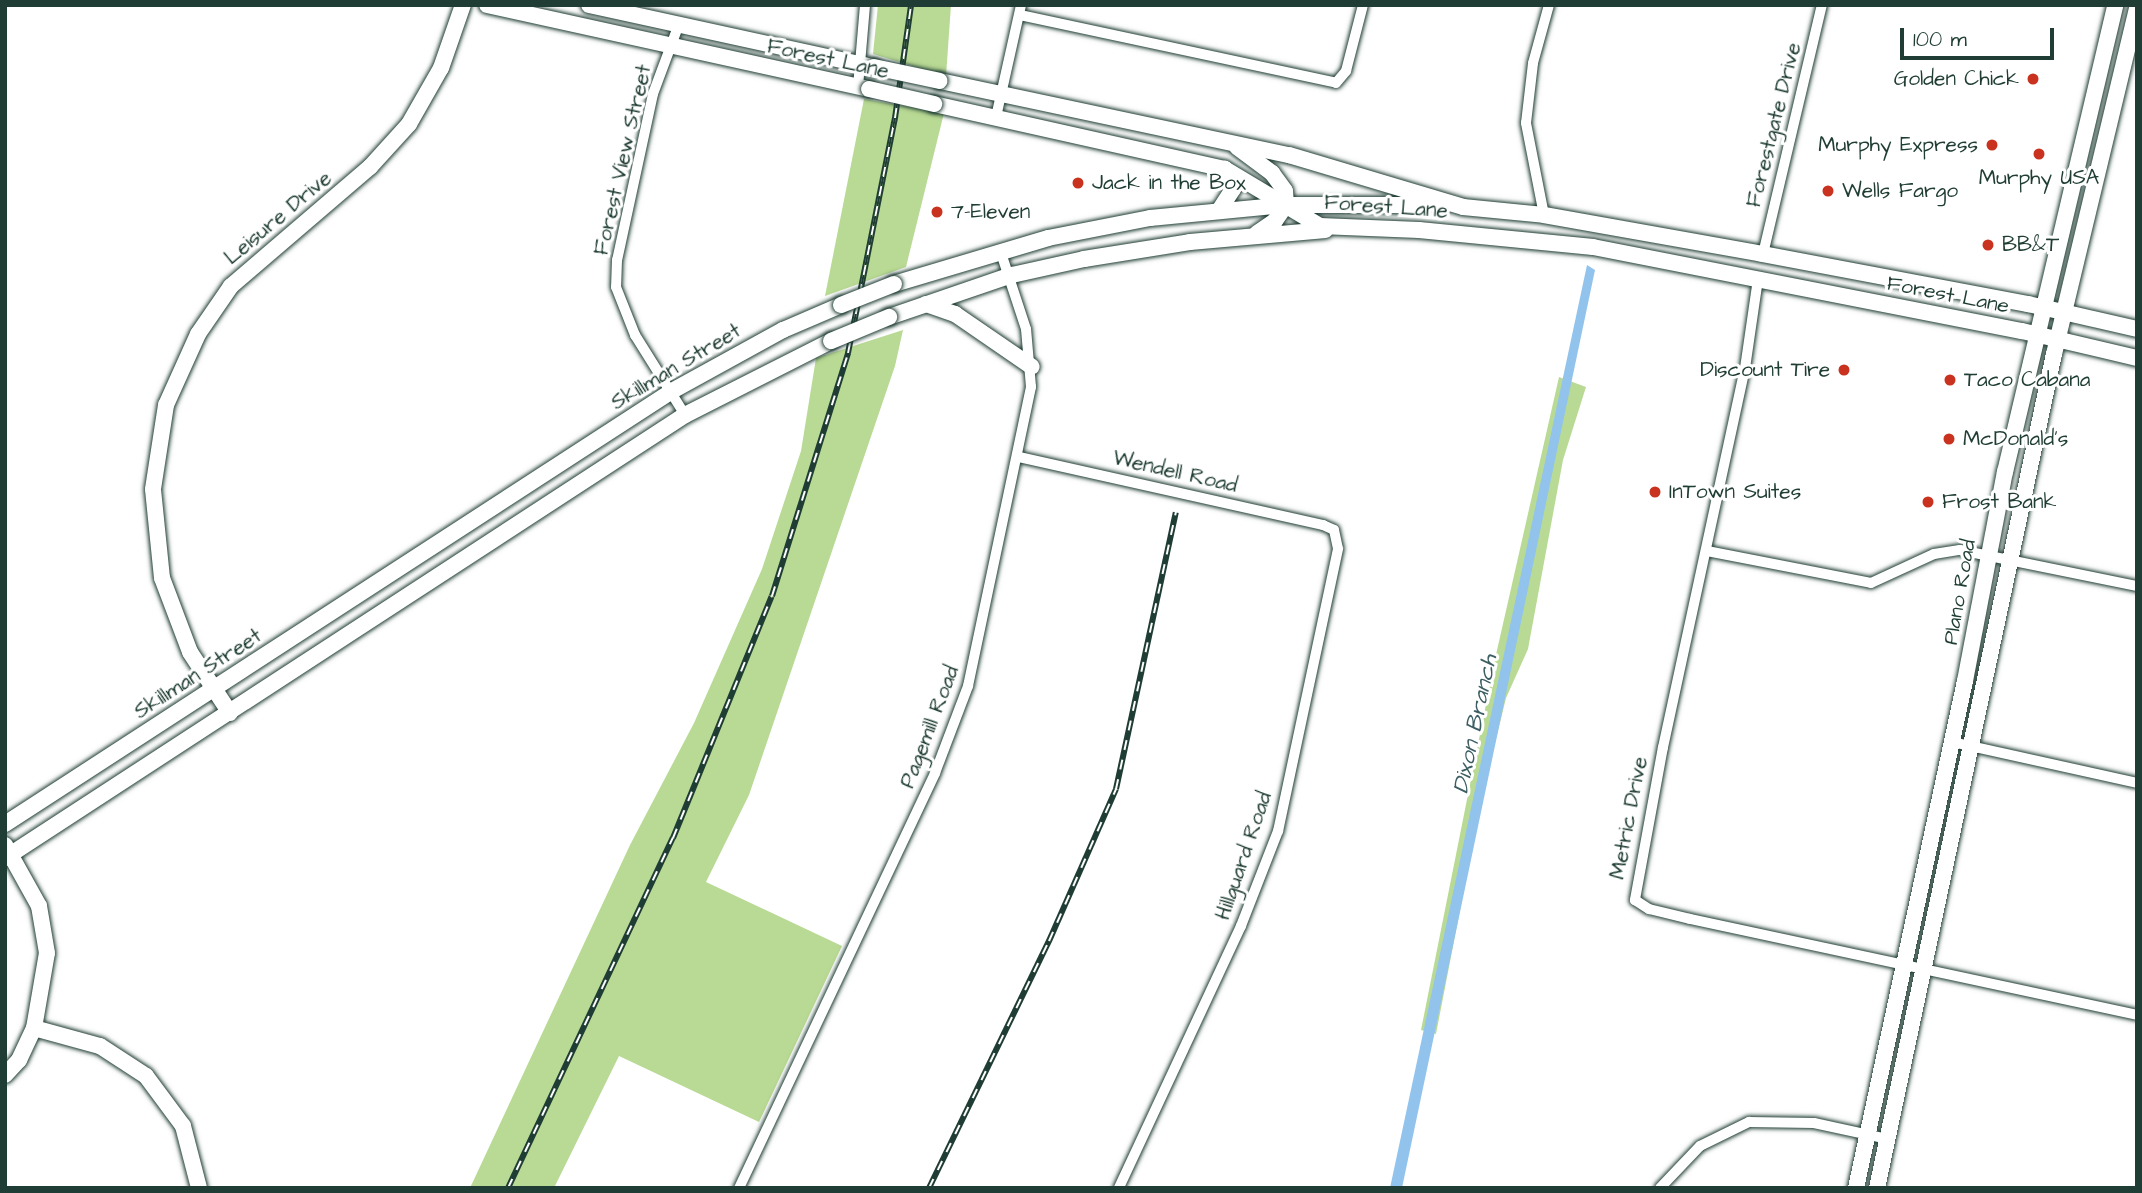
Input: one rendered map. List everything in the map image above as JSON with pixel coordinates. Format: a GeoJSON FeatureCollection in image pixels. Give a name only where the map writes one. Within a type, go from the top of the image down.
{"type":"FeatureCollection","features":[{"type":"Feature","properties":{"kind":"main road","name":"Leisure Drive"},"geometry":{"type":"LineString","coordinates":[[230,713],[213,689],[178,626],[157,552],[155,458],[173,386],[204,324],[231,286],[370,167],[409,124],[441,68],[463,5]]}},
{"type":"Feature","properties":{"kind":"main road","name":"Forest Lane"},"geometry":{"type":"LineString","coordinates":[[487,5],[1225,169],[1320,226],[1338,229],[1419,230],[1544,240],[1758,279],[2137,358]]}},
{"type":"Feature","properties":{"kind":"main road","name":"Forest Lane"},"geometry":{"type":"LineString","coordinates":[[589,5],[608,7],[1183,135],[1289,155],[1463,208],[1544,215],[1763,254],[2043,308],[2137,329]]}},
{"type":"Feature","properties":{"kind":"main road","name":"Plano Road"},"geometry":{"type":"LineString","coordinates":[[1856,1188],[1952,743],[1988,554],[2036,335],[2115,5]]}},
{"type":"Feature","properties":{"kind":"main road","name":"Plano Road"},"geometry":{"type":"LineString","coordinates":[[1877,1188],[1973,746],[2057,340],[2137,8]]}},
{"type":"Feature","properties":{"kind":"main road"},"geometry":{"type":"LineString","coordinates":[[1119,144],[1131,134],[1163,141],[1183,135]]}},
{"type":"Feature","properties":{"kind":"main road"},"geometry":{"type":"LineString","coordinates":[[1235,146],[1282,184],[1286,205],[1275,221],[1255,234]]}},
{"type":"Feature","properties":{"kind":"main road"},"geometry":{"type":"LineString","coordinates":[[1220,209],[1233,189],[1225,169]]}},
{"type":"Feature","properties":{"kind":"main road","name":"Skillman Street"},"geometry":{"type":"LineString","coordinates":[[5,824],[672,391],[783,330],[841,305],[894,284],[1000,250],[1101,227],[1220,209],[1286,205],[1463,208]]}},
{"type":"Feature","properties":{"kind":"main road"},"geometry":{"type":"LineString","coordinates":[[1544,215],[1544,240]]}},
{"type":"Feature","properties":{"kind":"main road"},"geometry":{"type":"LineString","coordinates":[[5,1075],[19,1060],[34,1028],[46,971],[46,935],[34,894],[7,852],[230,713],[458,561],[685,415],[831,341],[889,317],[1012,275],[1151,247],[1255,234],[1338,229]]}},
{"type":"Feature","properties":{"kind":"main road"},"geometry":{"type":"LineString","coordinates":[[1758,279],[1763,254]]}},
{"type":"Feature","properties":{"kind":"main road"},"geometry":{"type":"LineString","coordinates":[[926,304],[955,314],[1031,367]]}},
{"type":"Feature","properties":{"kind":"main road"},"geometry":{"type":"LineString","coordinates":[[783,330],[795,357]]}},
{"type":"Feature","properties":{"kind":"main road"},"geometry":{"type":"LineString","coordinates":[[443,538],[458,561]]}},
{"type":"Feature","properties":{"kind":"main road"},"geometry":{"type":"LineString","coordinates":[[34,1028],[100,1046],[146,1076],[183,1126],[199,1188]]}},
{"type":"Feature","properties":{"kind":"street"},"geometry":{"type":"LineString","coordinates":[[863,88],[857,63],[865,5]]}},
{"type":"Feature","properties":{"kind":"street"},"geometry":{"type":"LineString","coordinates":[[996,117],[1020,10],[1336,83],[1346,71],[1363,5]]}},
{"type":"Feature","properties":{"kind":"street"},"geometry":{"type":"LineString","coordinates":[[1544,215],[1526,114],[1533,63],[1549,5]]}},
{"type":"Feature","properties":{"kind":"street","name":"Forestgate Drive"},"geometry":{"type":"LineString","coordinates":[[1763,254],[1822,5]]}},
{"type":"Feature","properties":{"kind":"street"},"geometry":{"type":"LineString","coordinates":[[603,31],[608,7]]}},
{"type":"Feature","properties":{"kind":"street","name":"Forest View Street"},"geometry":{"type":"LineString","coordinates":[[679,24],[653,94],[617,260],[616,287],[635,335],[685,415]]}},
{"type":"Feature","properties":{"kind":"street","name":"Pagemill Road"},"geometry":{"type":"LineString","coordinates":[[739,1188],[886,881],[960,714],[979,648],[1019,457],[1031,367],[1012,275],[1000,250]]}},
{"type":"Feature","properties":{"kind":"street","name":"Metric Drive"},"geometry":{"type":"LineString","coordinates":[[1758,279],[1745,368],[1642,850],[1635,900],[1649,909],[2137,1015]]}},
{"type":"Feature","properties":{"kind":"street","name":"Wendell Road"},"geometry":{"type":"LineString","coordinates":[[1019,457],[1323,525]]}},
{"type":"Feature","properties":{"kind":"street","name":"Hillguard Road"},"geometry":{"type":"LineString","coordinates":[[1119,1188],[1241,926],[1278,831],[1338,548],[1335,530],[1323,525]]}},
{"type":"Feature","properties":{"kind":"street"},"geometry":{"type":"LineString","coordinates":[[1707,551],[1856,583],[1893,575],[1934,554],[1961,550],[2137,586]]}},
{"type":"Feature","properties":{"kind":"street"},"geometry":{"type":"LineString","coordinates":[[1952,743],[2137,783]]}},
{"type":"Feature","properties":{"kind":"street"},"geometry":{"type":"LineString","coordinates":[[1660,1188],[1700,1146],[1749,1122],[1785,1120],[1888,1139]]}},
{"type":"Feature","properties":{"kind":"green space"},"geometry":{"type":"Polygon","coordinates":[[[878,5],[951,5],[946,76],[873,54],[878,5]]]}},
{"type":"Feature","properties":{"kind":"green space"},"geometry":{"type":"Polygon","coordinates":[[[864,99],[944,113],[906,267],[825,296],[864,99]]]}},
{"type":"Feature","properties":{"kind":"green space"},"geometry":{"type":"Polygon","coordinates":[[[903,330],[895,366],[749,795],[706,882],[842,946],[759,1122],[619,1056],[554,1188],[470,1188],[630,845],[694,723],[762,569],[801,451],[816,358],[903,330]]]}},
{"type":"Feature","properties":{"kind":"green space"},"geometry":{"type":"Polygon","coordinates":[[[1559,377],[1586,387],[1563,460],[1528,649],[1506,698],[1482,797],[1436,1034],[1421,1030],[1495,659],[1559,377]]]}},
{"type":"Feature","properties":{"kind":"water"},"geometry":{"type":"Polygon","coordinates":[[[1587,265],[1595,270],[1402,1188],[1390,1188],[1587,265]]]}},
{"type":"Feature","properties":{"kind":"railway"},"geometry":{"type":"LineString","coordinates":[[508,1188],[673,838],[772,596],[848,353],[895,118],[911,5]]}},
{"type":"Feature","properties":{"kind":"railway"},"geometry":{"type":"LineString","coordinates":[[929,1188],[1049,941],[1116,789],[1176,512]]}},
{"type":"Feature","properties":{"kind":"place","name":"Golden Chick"},"geometry":{"type":"Point","coordinates":[2033,79]}},
{"type":"Feature","properties":{"kind":"place","name":"Murphy Express"},"geometry":{"type":"Point","coordinates":[1992,145]}},
{"type":"Feature","properties":{"kind":"place","name":"Murphy USA"},"geometry":{"type":"Point","coordinates":[2039,154]}},
{"type":"Feature","properties":{"kind":"place","name":"Jack in the Box"},"geometry":{"type":"Point","coordinates":[1078,183]}},
{"type":"Feature","properties":{"kind":"place","name":"Wells Fargo"},"geometry":{"type":"Point","coordinates":[1828,191]}},
{"type":"Feature","properties":{"kind":"place","name":"7-Eleven"},"geometry":{"type":"Point","coordinates":[937,212]}},
{"type":"Feature","properties":{"kind":"place","name":"BB&T"},"geometry":{"type":"Point","coordinates":[1988,245]}},
{"type":"Feature","properties":{"kind":"place","name":"Discount Tire"},"geometry":{"type":"Point","coordinates":[1844,370]}},
{"type":"Feature","properties":{"kind":"place","name":"Taco Cabana"},"geometry":{"type":"Point","coordinates":[1950,380]}},
{"type":"Feature","properties":{"kind":"place","name":"McDonald's"},"geometry":{"type":"Point","coordinates":[1949,439]}},
{"type":"Feature","properties":{"kind":"place","name":"InTown Suites"},"geometry":{"type":"Point","coordinates":[1655,492]}},
{"type":"Feature","properties":{"kind":"place","name":"Frost Bank"},"geometry":{"type":"Point","coordinates":[1928,502]}},
{"type":"Feature","properties":{"kind":"water label","name":"Dixon Branch"},"geometry":{"type":"Point","coordinates":[1475,724]}}]}
